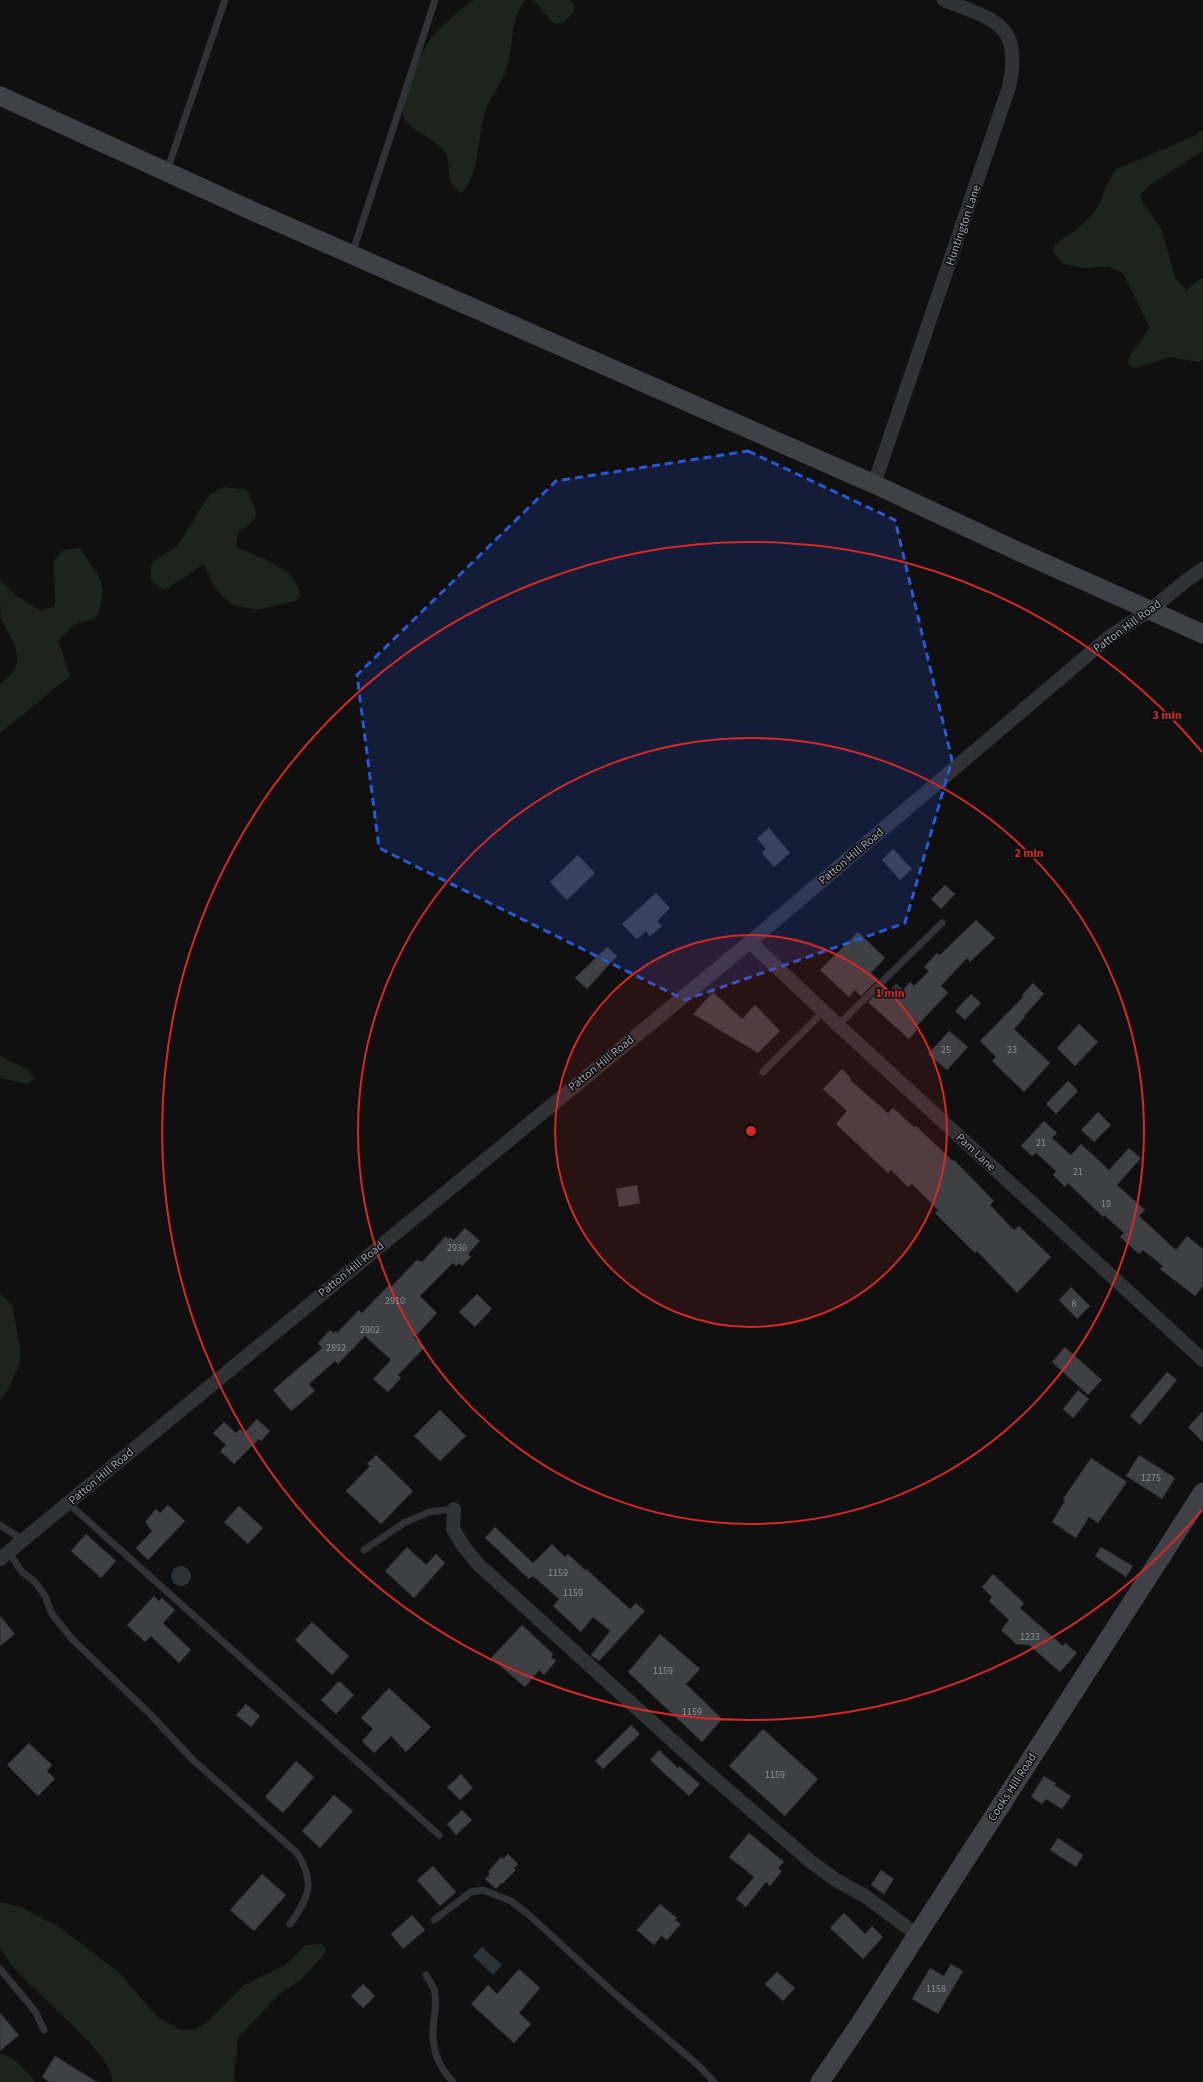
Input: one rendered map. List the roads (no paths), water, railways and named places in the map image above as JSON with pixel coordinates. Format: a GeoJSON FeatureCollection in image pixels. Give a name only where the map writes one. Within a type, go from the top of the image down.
{"type":"FeatureCollection","features":[{"type":"Feature","properties":{"kind":"main road"},"geometry":{"type":"LineString","coordinates":[[0,96],[352,254],[874,484],[1013,549],[1203,634]]}},
{"type":"Feature","properties":{"kind":"main road","name":"Cooks Hill Road"},"geometry":{"type":"LineString","coordinates":[[820,2082],[861,2022],[916,1934],[1203,1492]]}},
{"type":"Feature","properties":{"kind":"street","name":"Huntington Lane"},"geometry":{"type":"LineString","coordinates":[[874,484],[1010,87],[1014,67],[1014,53],[1010,40],[1003,29],[992,19],[944,0]]}},
{"type":"Feature","properties":{"kind":"street","name":"Patton Hill Road"},"geometry":{"type":"LineString","coordinates":[[4,1556],[750,942],[1109,637],[1150,610],[1186,580],[1203,569]]}},
{"type":"Feature","properties":{"kind":"street","name":"Pam Lane"},"geometry":{"type":"LineString","coordinates":[[750,942],[838,1025],[1203,1360]]}},
{"type":"Feature","properties":{"kind":"street"},"geometry":{"type":"LineString","coordinates":[[454,1509],[453,1529],[464,1547],[479,1565],[706,1771],[810,1862],[836,1880],[865,1896],[916,1934]]}},
{"type":"Feature","properties":{"kind":"lane"},"geometry":{"type":"LineString","coordinates":[[166,171],[225,0]]}},
{"type":"Feature","properties":{"kind":"lane"},"geometry":{"type":"LineString","coordinates":[[352,254],[435,0]]}},
{"type":"Feature","properties":{"kind":"lane"},"geometry":{"type":"LineString","coordinates":[[838,1025],[942,923]]}},
{"type":"Feature","properties":{"kind":"lane"},"geometry":{"type":"LineString","coordinates":[[763,1072],[824,1011]]}},
{"type":"Feature","properties":{"kind":"lane"},"geometry":{"type":"LineString","coordinates":[[68,1504],[439,1836]]}},
{"type":"Feature","properties":{"kind":"lane"},"geometry":{"type":"LineString","coordinates":[[364,1550],[404,1523],[429,1512],[454,1509]]}},
{"type":"Feature","properties":{"kind":"lane"},"geometry":{"type":"LineString","coordinates":[[0,1525],[23,1540]]}},
{"type":"Feature","properties":{"kind":"lane"},"geometry":{"type":"LineString","coordinates":[[4,1556],[35,1582],[45,1596],[52,1614],[72,1639],[151,1715],[191,1758],[296,1853],[306,1868],[308,1884],[305,1903],[290,1924]]}},
{"type":"Feature","properties":{"kind":"lane"},"geometry":{"type":"LineString","coordinates":[[434,1920],[471,1892],[483,1890],[511,1901],[530,1915],[614,1993],[698,2065],[714,2082]]}},
{"type":"Feature","properties":{"kind":"lane"},"geometry":{"type":"LineString","coordinates":[[0,1969],[35,2011],[44,2030]]}},
{"type":"Feature","properties":{"kind":"lane"},"geometry":{"type":"LineString","coordinates":[[426,1975],[434,1989],[436,2008],[434,2022],[434,2052],[442,2070],[453,2082]]}}]}
